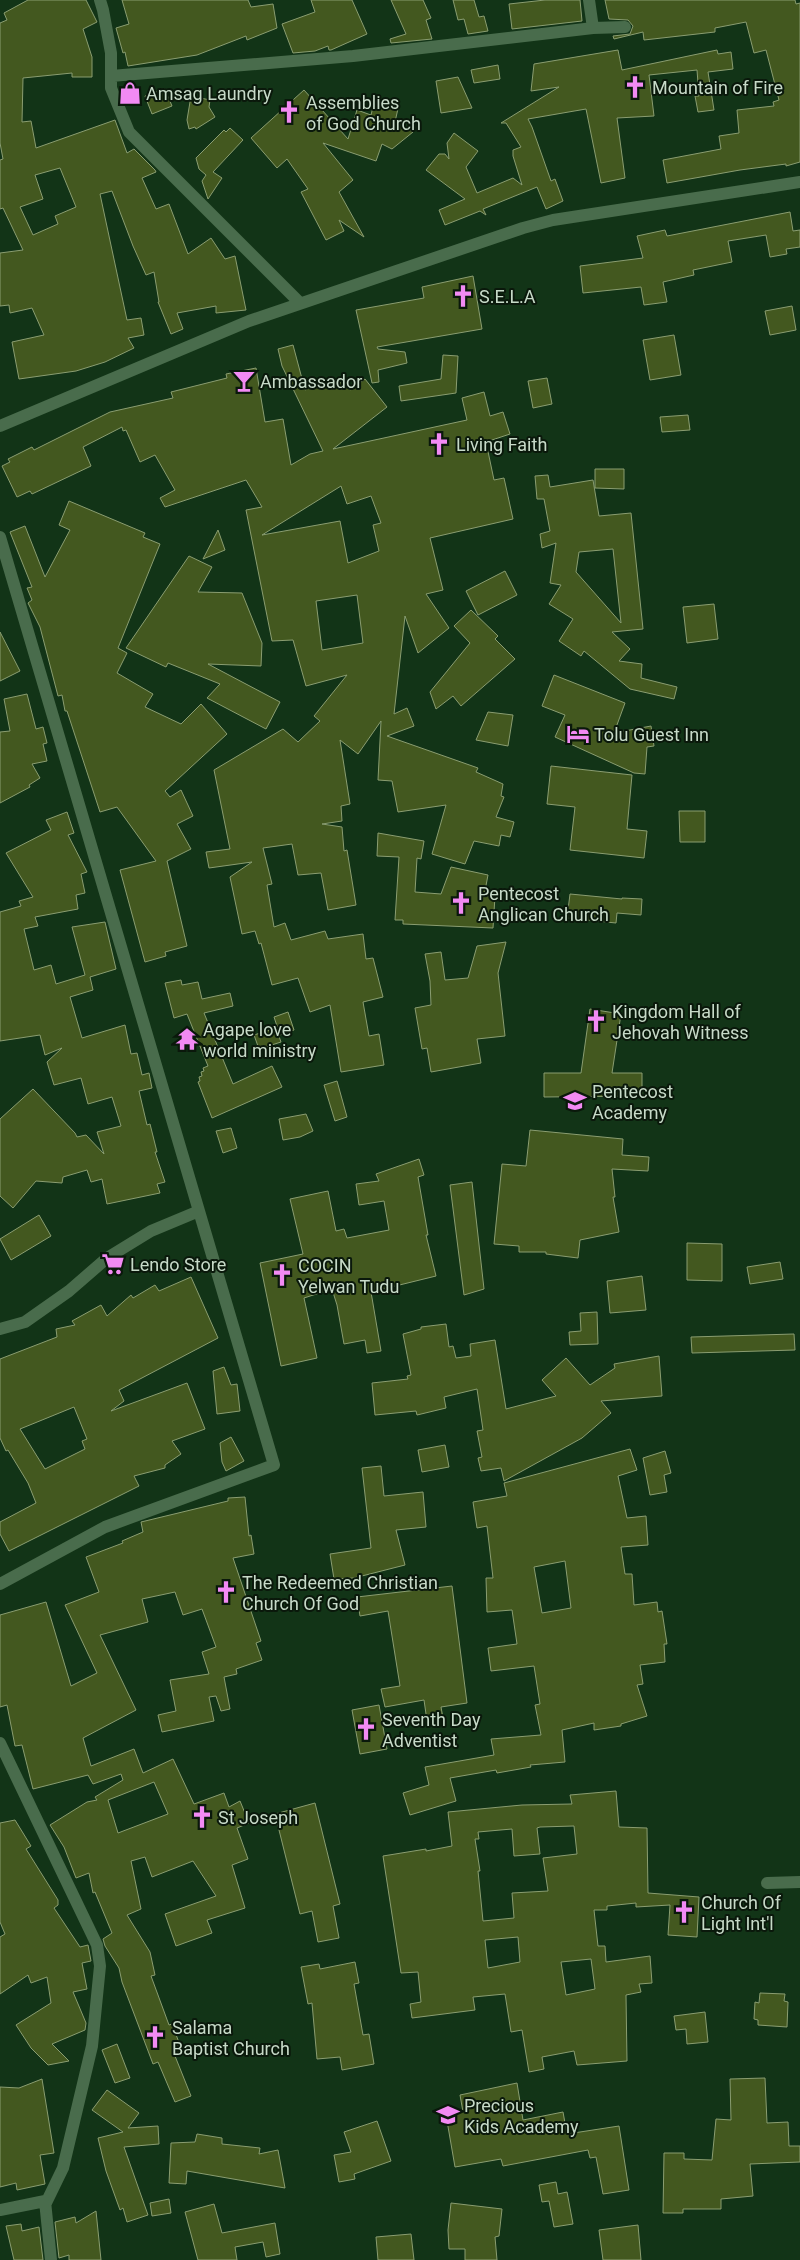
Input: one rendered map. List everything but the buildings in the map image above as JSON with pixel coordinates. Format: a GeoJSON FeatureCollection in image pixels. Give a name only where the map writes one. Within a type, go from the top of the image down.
{"type":"FeatureCollection","features":[{"type":"Feature","properties":{"kind":"street"},"geometry":{"type":"LineString","coordinates":[[100,0],[104,10],[111,53],[111,88],[129,132],[300,303]]}},
{"type":"Feature","properties":{"kind":"street"},"geometry":{"type":"LineString","coordinates":[[589,0],[593,28]]}},
{"type":"Feature","properties":{"kind":"street"},"geometry":{"type":"LineString","coordinates":[[111,76],[353,56],[593,28],[625,27]]}},
{"type":"Feature","properties":{"kind":"street"},"geometry":{"type":"LineString","coordinates":[[0,426],[249,321],[553,220],[800,182]]}},
{"type":"Feature","properties":{"kind":"street"},"geometry":{"type":"LineString","coordinates":[[0,537],[274,1465],[105,1527],[0,1584]]}},
{"type":"Feature","properties":{"kind":"street"},"geometry":{"type":"LineString","coordinates":[[0,1329],[25,1322],[69,1291],[107,1258],[144,1236],[199,1211]]}},
{"type":"Feature","properties":{"kind":"street"},"geometry":{"type":"LineString","coordinates":[[0,1743],[4,1763],[97,1945],[100,1966],[92,2046],[63,2168],[46,2203],[45,2201],[0,2210]]}},
{"type":"Feature","properties":{"kind":"street"},"geometry":{"type":"LineString","coordinates":[[766,1883],[800,1882]]}},
{"type":"Feature","properties":{"kind":"street"},"geometry":{"type":"LineString","coordinates":[[45,2201],[51,2260]]}},
{"type":"Feature","properties":{"kind":"place","name":"Mountain of Fire"},"geometry":{"type":"Point","coordinates":[635,87]}},
{"type":"Feature","properties":{"kind":"place","name":"Amsag Laundry"},"geometry":{"type":"Point","coordinates":[130,93]}},
{"type":"Feature","properties":{"kind":"place","name":"Assemblies of God Church"},"geometry":{"type":"Point","coordinates":[289,112]}},
{"type":"Feature","properties":{"kind":"place","name":"S.E.L.A"},"geometry":{"type":"Point","coordinates":[463,296]}},
{"type":"Feature","properties":{"kind":"place","name":"Ambassador"},"geometry":{"type":"Point","coordinates":[244,381]}},
{"type":"Feature","properties":{"kind":"place","name":"Living Faith"},"geometry":{"type":"Point","coordinates":[439,444]}},
{"type":"Feature","properties":{"kind":"place","name":"Tolu Guest Inn"},"geometry":{"type":"Point","coordinates":[578,734]}},
{"type":"Feature","properties":{"kind":"place","name":"Pentecost Anglican Church"},"geometry":{"type":"Point","coordinates":[461,903]}},
{"type":"Feature","properties":{"kind":"place","name":"Kingdom Hall of Jehovah Witness"},"geometry":{"type":"Point","coordinates":[596,1021]}},
{"type":"Feature","properties":{"kind":"place","name":"Agape love world ministry"},"geometry":{"type":"Point","coordinates":[187,1039]}},
{"type":"Feature","properties":{"kind":"place","name":"Pentecost Academy"},"geometry":{"type":"Point","coordinates":[575,1101]}},
{"type":"Feature","properties":{"kind":"place","name":"Lendo Store"},"geometry":{"type":"Point","coordinates":[113,1264]}},
{"type":"Feature","properties":{"kind":"place","name":"COCIN Yelwan Tudu"},"geometry":{"type":"Point","coordinates":[282,1275]}},
{"type":"Feature","properties":{"kind":"place","name":"The Redeemed Christian Church Of God"},"geometry":{"type":"Point","coordinates":[226,1592]}},
{"type":"Feature","properties":{"kind":"place","name":"Seventh Day Adventist"},"geometry":{"type":"Point","coordinates":[366,1729]}},
{"type":"Feature","properties":{"kind":"place","name":"St Joseph"},"geometry":{"type":"Point","coordinates":[202,1817]}},
{"type":"Feature","properties":{"kind":"place","name":"Church Of Light Int'l"},"geometry":{"type":"Point","coordinates":[684,1912]}},
{"type":"Feature","properties":{"kind":"place","name":"Salama Baptist Church"},"geometry":{"type":"Point","coordinates":[155,2037]}},
{"type":"Feature","properties":{"kind":"place","name":"Precious Kids Academy"},"geometry":{"type":"Point","coordinates":[448,2115]}}]}
